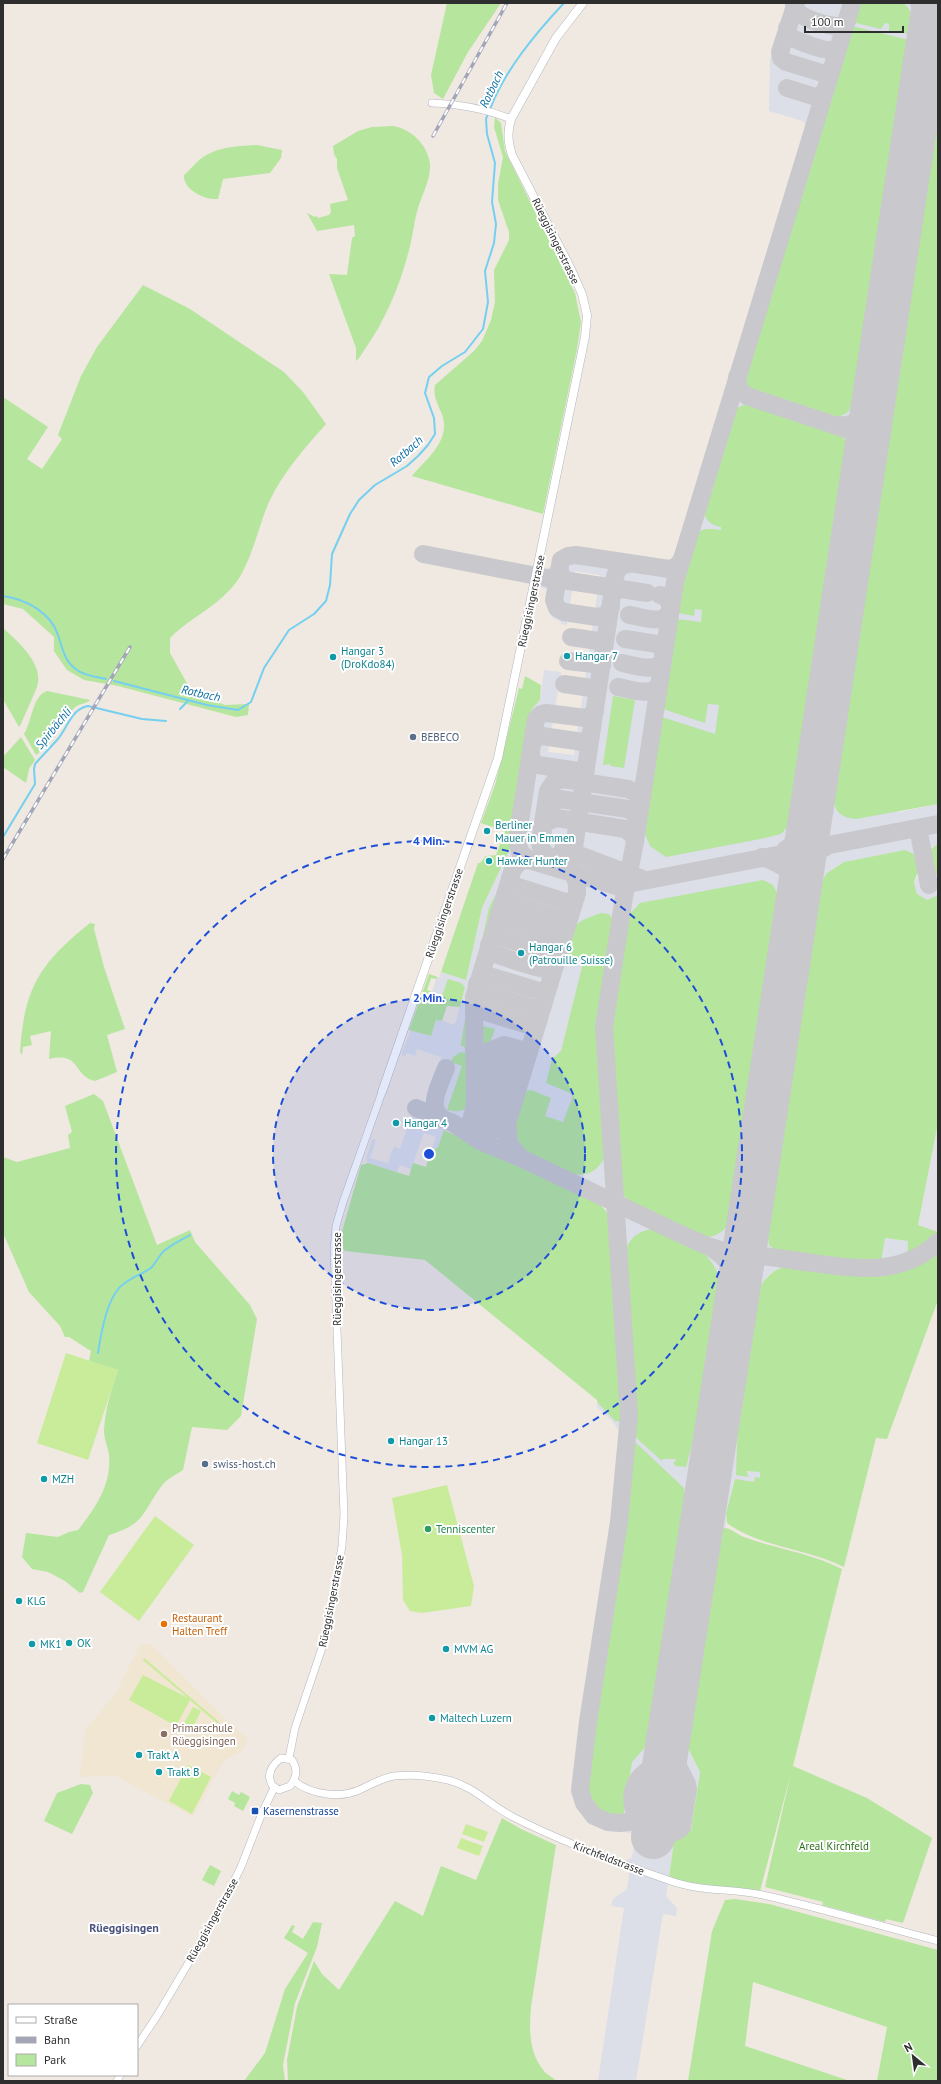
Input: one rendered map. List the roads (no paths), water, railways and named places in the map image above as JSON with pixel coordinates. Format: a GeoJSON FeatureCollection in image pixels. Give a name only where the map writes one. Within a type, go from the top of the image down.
{"type":"FeatureCollection","features":[{"type":"Feature","properties":{"kind":"main road","name":"Rüeggisingerstrasse"},"geometry":{"type":"LineString","coordinates":[[382,1092],[498,758],[585,338],[587,315],[582,294],[572,271],[512,155],[509,145],[508,129],[511,119],[556,38],[583,3]]}},
{"type":"Feature","properties":{"kind":"street"},"geometry":{"type":"LineString","coordinates":[[432,103],[453,104],[496,113],[511,119]]}},
{"type":"Feature","properties":{"kind":"street","name":"Rüeggisingerstrasse"},"geometry":{"type":"LineString","coordinates":[[289,1758],[295,1728],[327,1633],[342,1546],[344,1515],[334,1241],[343,1202],[382,1092]]}},
{"type":"Feature","properties":{"kind":"street"},"geometry":{"type":"LineString","coordinates":[[281,1758],[289,1758],[294,1762],[297,1770],[294,1781],[285,1789],[274,1788],[269,1778],[271,1768],[281,1758]]}},
{"type":"Feature","properties":{"kind":"street","name":"Kirchfeldstrasse"},"geometry":{"type":"LineString","coordinates":[[294,1781],[306,1789],[328,1794],[351,1793],[378,1780],[393,1776],[408,1775],[449,1780],[473,1790],[511,1816],[527,1824],[580,1847],[677,1883],[704,1890],[764,1895],[938,1942]]}},
{"type":"Feature","properties":{"kind":"street","name":"Rüeggisingerstrasse"},"geometry":{"type":"LineString","coordinates":[[138,2045],[158,2016],[217,1915],[241,1867],[262,1813],[274,1788]]}},
{"type":"Feature","properties":{"kind":"waterway","name":"Rotbach"},"geometry":{"type":"LineString","coordinates":[[490,109],[512,66],[542,27],[564,3]]}},
{"type":"Feature","properties":{"kind":"waterway","name":"Rotbach"},"geometry":{"type":"LineString","coordinates":[[114,681],[207,705],[238,710],[251,702],[264,668],[289,630],[314,614],[326,601],[330,585],[332,554],[350,514],[359,500],[375,485],[407,466],[428,445],[435,434],[434,418],[425,393],[429,377],[442,366],[465,352],[483,329],[488,302],[485,271],[494,243],[496,224],[492,202],[495,163],[487,134],[486,119],[488,114]]}},
{"type":"Feature","properties":{"kind":"waterway","name":"Rotbach"},"geometry":{"type":"LineString","coordinates":[[3,596],[20,600],[44,614],[55,627],[64,654],[69,663],[84,674],[106,679]]}},
{"type":"Feature","properties":{"kind":"waterway"},"geometry":{"type":"LineString","coordinates":[[180,709],[188,701]]}},
{"type":"Feature","properties":{"kind":"waterway","name":"Spirbächli"},"geometry":{"type":"LineString","coordinates":[[3,837],[35,784],[35,764],[61,736],[73,715],[77,711],[88,706],[142,719],[166,721]]}},
{"type":"Feature","properties":{"kind":"waterway"},"geometry":{"type":"LineString","coordinates":[[98,1353],[109,1305],[119,1288],[151,1268],[165,1250],[190,1235]]}},
{"type":"Feature","properties":{"kind":"railway"},"geometry":{"type":"LineString","coordinates":[[433,136],[507,3]]}},
{"type":"Feature","properties":{"kind":"railway"},"geometry":{"type":"LineString","coordinates":[[3,859],[130,647]]}},
{"type":"Feature","properties":{"kind":"place","name":"Hangar 7"},"geometry":{"type":"Point","coordinates":[567,656]}},
{"type":"Feature","properties":{"kind":"place","name":"Hangar 3 (DroKdo84)"},"geometry":{"type":"Point","coordinates":[333,657]}},
{"type":"Feature","properties":{"kind":"place","name":"BEBECO"},"geometry":{"type":"Point","coordinates":[413,737]}},
{"type":"Feature","properties":{"kind":"place","name":"Berliner Mauer in Emmen"},"geometry":{"type":"Point","coordinates":[487,831]}},
{"type":"Feature","properties":{"kind":"place","name":"Hawker Hunter"},"geometry":{"type":"Point","coordinates":[489,861]}},
{"type":"Feature","properties":{"kind":"place","name":"Hangar 6 (Patrouille Suisse)"},"geometry":{"type":"Point","coordinates":[521,953]}},
{"type":"Feature","properties":{"kind":"place","name":"Hangar 4"},"geometry":{"type":"Point","coordinates":[396,1123]}},
{"type":"Feature","properties":{"kind":"place","name":"Hangar 13"},"geometry":{"type":"Point","coordinates":[391,1441]}},
{"type":"Feature","properties":{"kind":"place","name":"swiss-host.ch"},"geometry":{"type":"Point","coordinates":[205,1464]}},
{"type":"Feature","properties":{"kind":"place","name":"MZH"},"geometry":{"type":"Point","coordinates":[44,1479]}},
{"type":"Feature","properties":{"kind":"place","name":"Tenniscenter"},"geometry":{"type":"Point","coordinates":[428,1529]}},
{"type":"Feature","properties":{"kind":"place","name":"KLG"},"geometry":{"type":"Point","coordinates":[19,1601]}},
{"type":"Feature","properties":{"kind":"place","name":"Restaurant Halten Treff"},"geometry":{"type":"Point","coordinates":[164,1624]}},
{"type":"Feature","properties":{"kind":"place","name":"OK"},"geometry":{"type":"Point","coordinates":[69,1643]}},
{"type":"Feature","properties":{"kind":"place","name":"MK1"},"geometry":{"type":"Point","coordinates":[32,1644]}},
{"type":"Feature","properties":{"kind":"place","name":"MVM AG"},"geometry":{"type":"Point","coordinates":[446,1649]}},
{"type":"Feature","properties":{"kind":"place","name":"Maltech Luzern"},"geometry":{"type":"Point","coordinates":[432,1718]}},
{"type":"Feature","properties":{"kind":"place","name":"Primarschule Rüeggisingen"},"geometry":{"type":"Point","coordinates":[164,1734]}},
{"type":"Feature","properties":{"kind":"place","name":"Trakt A"},"geometry":{"type":"Point","coordinates":[139,1755]}},
{"type":"Feature","properties":{"kind":"place","name":"Trakt B"},"geometry":{"type":"Point","coordinates":[159,1772]}},
{"type":"Feature","properties":{"kind":"place","name":"Kasernenstrasse"},"geometry":{"type":"Point","coordinates":[255,1811]}},
{"type":"Feature","properties":{"kind":"district","name":"Rüeggisingen"},"geometry":{"type":"Point","coordinates":[124,1927]}},
{"type":"Feature","properties":{"kind":"park label","name":"Areal Kirchfeld"},"geometry":{"type":"Point","coordinates":[834,1846]}}]}
